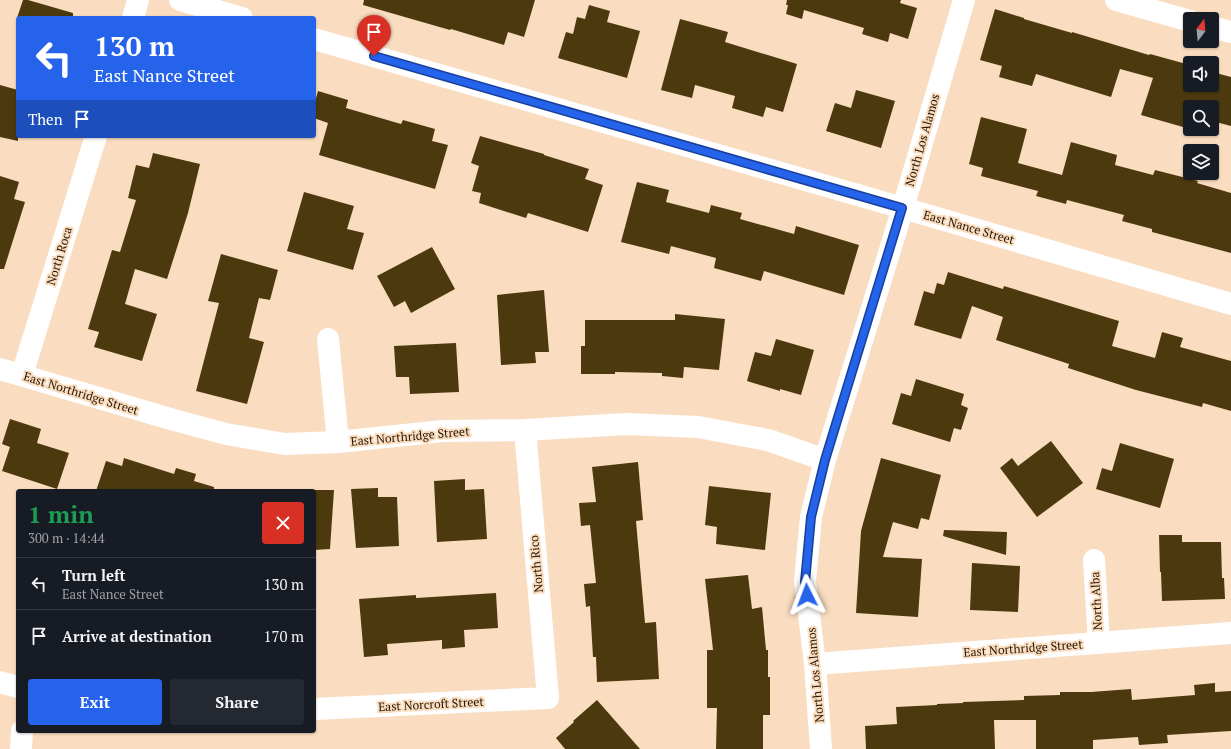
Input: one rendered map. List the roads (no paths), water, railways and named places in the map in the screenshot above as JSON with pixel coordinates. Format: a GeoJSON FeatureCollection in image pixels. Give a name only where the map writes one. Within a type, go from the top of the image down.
{"type":"FeatureCollection","features":[{"type":"Feature","properties":{"kind":"street"},"geometry":{"type":"LineString","coordinates":[[134,16],[138,0]]}},
{"type":"Feature","properties":{"kind":"street"},"geometry":{"type":"LineString","coordinates":[[180,0],[235,16]]}},
{"type":"Feature","properties":{"kind":"street","name":"North Los Alamos"},"geometry":{"type":"LineString","coordinates":[[821,749],[815,664],[805,582],[811,517],[825,460],[964,0]]}},
{"type":"Feature","properties":{"kind":"street"},"geometry":{"type":"LineString","coordinates":[[1116,0],[1183,19]]}},
{"type":"Feature","properties":{"kind":"street"},"geometry":{"type":"LineString","coordinates":[[1219,29],[1231,32]]}},
{"type":"Feature","properties":{"kind":"street","name":"East Nance Street"},"geometry":{"type":"LineString","coordinates":[[316,40],[1231,304]]}},
{"type":"Feature","properties":{"kind":"street","name":"North Roca"},"geometry":{"type":"LineString","coordinates":[[22,375],[95,138]]}},
{"type":"Feature","properties":{"kind":"street"},"geometry":{"type":"LineString","coordinates":[[328,339],[338,442]]}},
{"type":"Feature","properties":{"kind":"street","name":"East Northridge Street"},"geometry":{"type":"LineString","coordinates":[[0,369],[226,434],[285,444],[338,442],[443,432],[525,430],[626,424],[698,427],[768,440],[825,460]]}},
{"type":"Feature","properties":{"kind":"street","name":"North Rico"},"geometry":{"type":"LineString","coordinates":[[525,430],[548,698]]}},
{"type":"Feature","properties":{"kind":"street","name":"North Alba"},"geometry":{"type":"LineString","coordinates":[[1094,560],[1099,643]]}},
{"type":"Feature","properties":{"kind":"street","name":"East Northridge Street"},"geometry":{"type":"LineString","coordinates":[[815,664],[1231,633]]}},
{"type":"Feature","properties":{"kind":"street"},"geometry":{"type":"LineString","coordinates":[[0,682],[16,686]]}},
{"type":"Feature","properties":{"kind":"street","name":"East Norcroft Street"},"geometry":{"type":"LineString","coordinates":[[316,709],[548,698]]}},
{"type":"Feature","properties":{"kind":"street"},"geometry":{"type":"LineString","coordinates":[[21,749],[22,733]]}}]}
